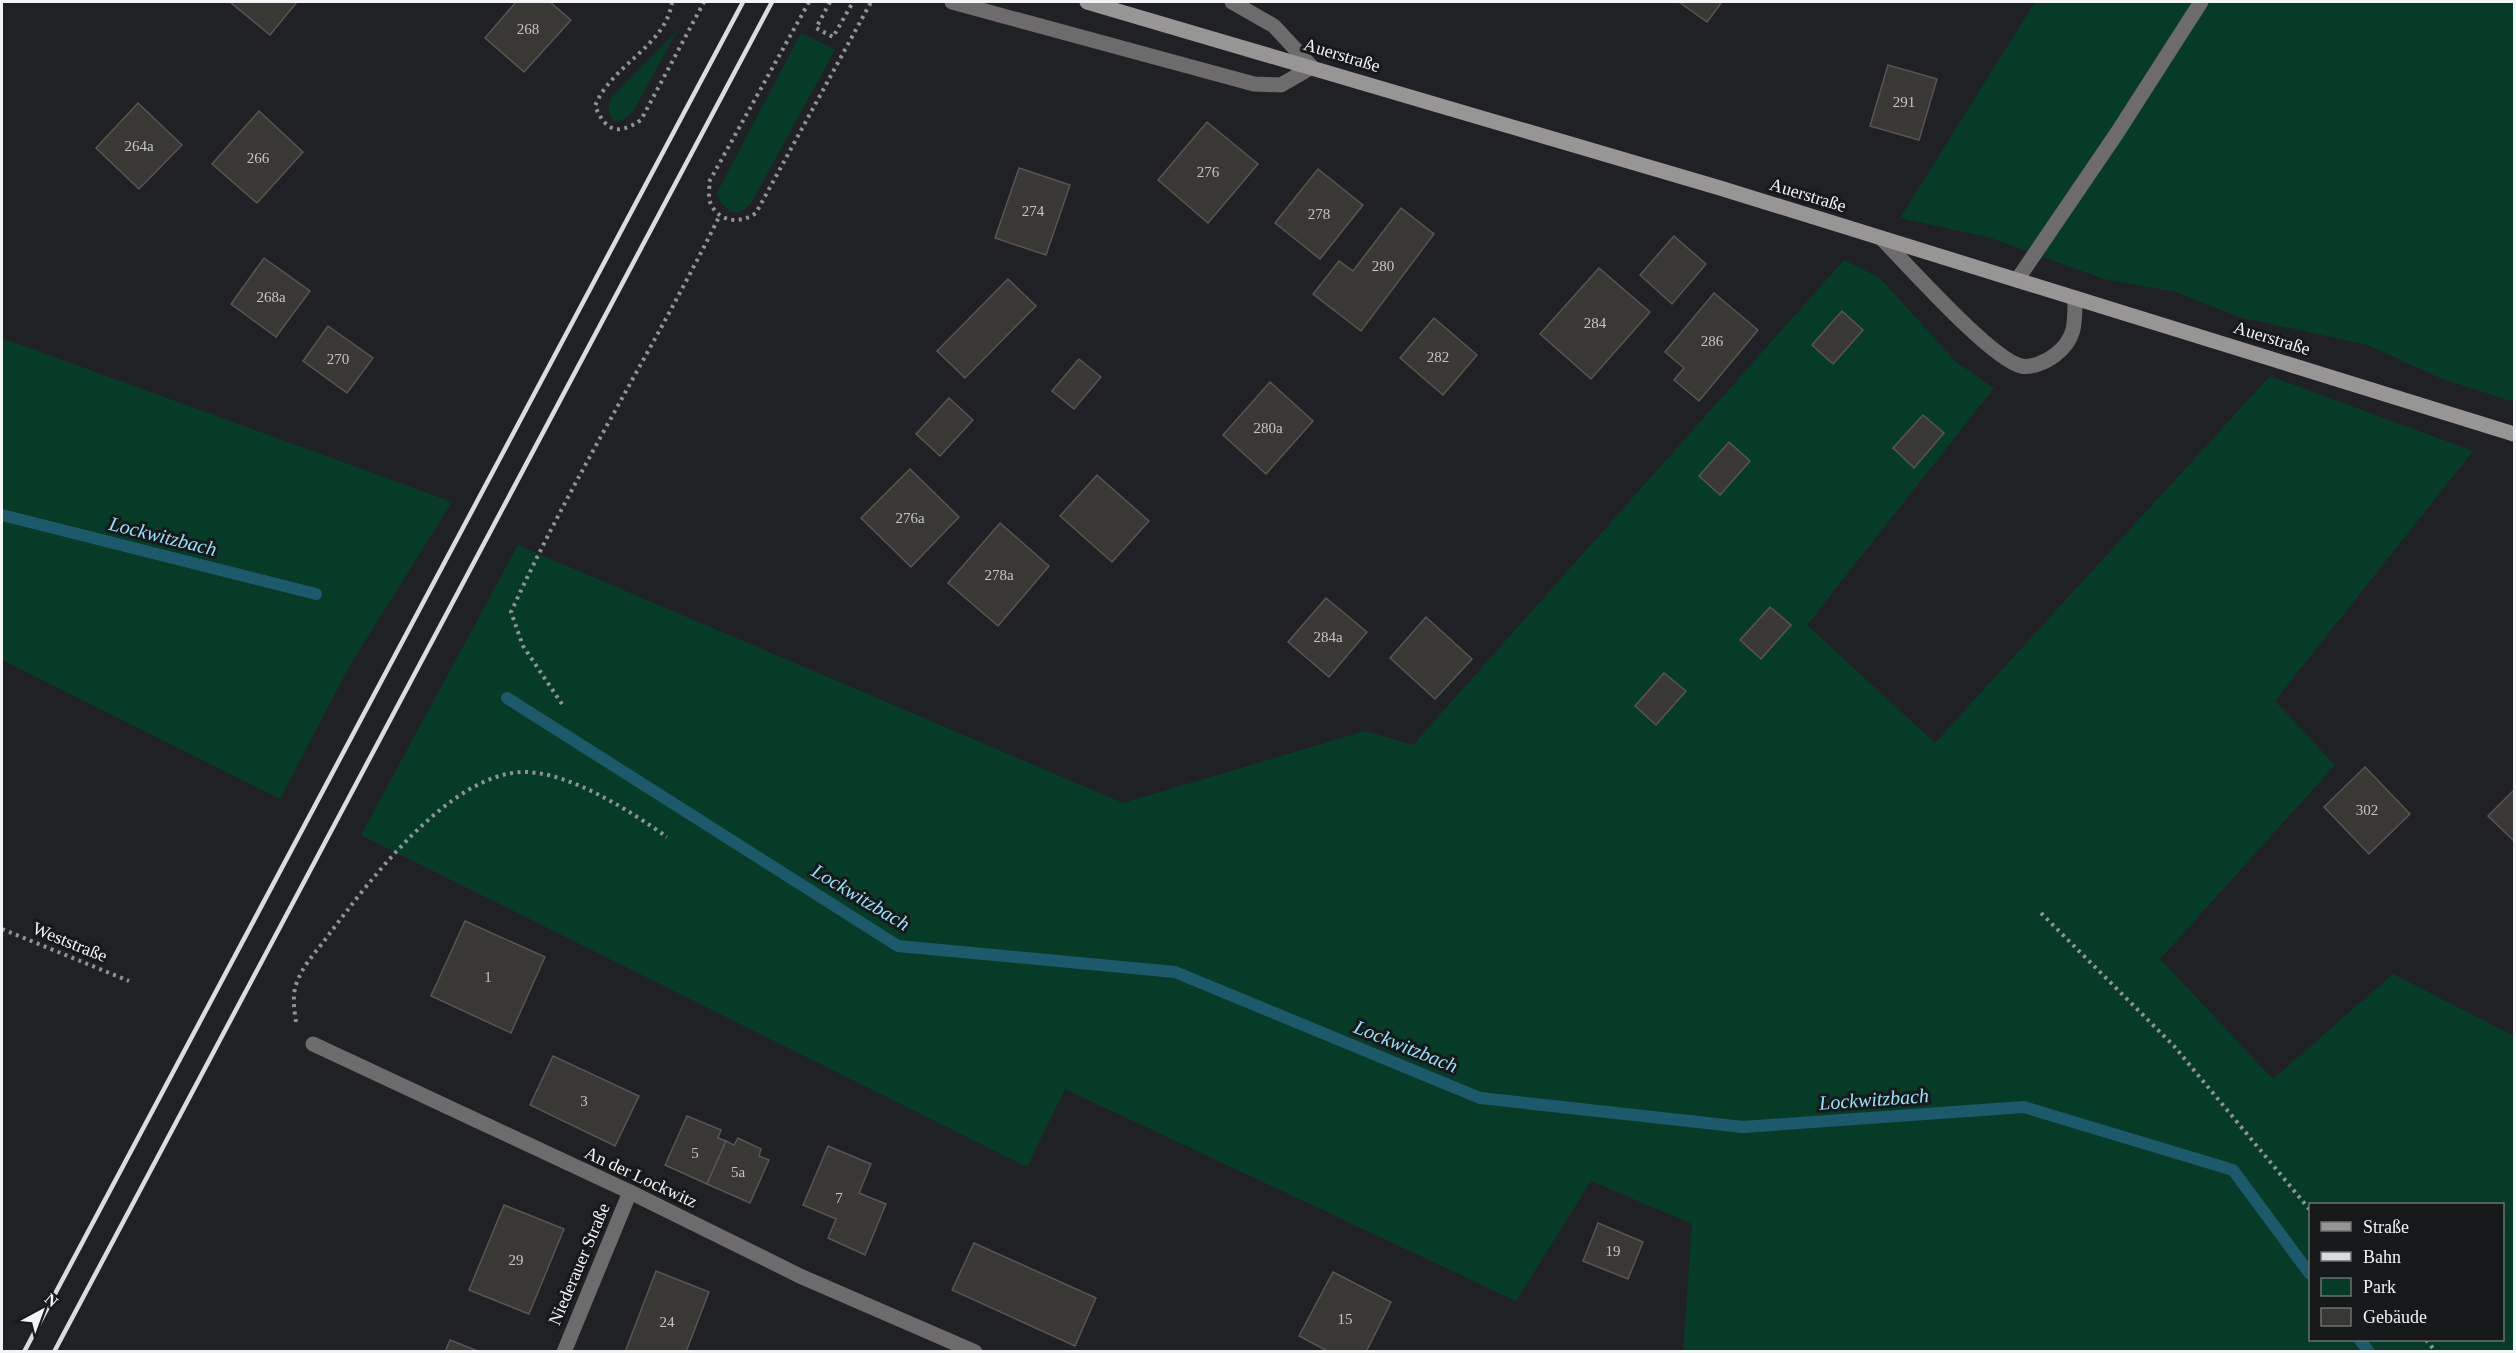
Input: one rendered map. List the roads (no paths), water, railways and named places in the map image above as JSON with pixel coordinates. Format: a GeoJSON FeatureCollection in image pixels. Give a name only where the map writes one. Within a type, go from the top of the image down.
{"type":"FeatureCollection","features":[{"type":"Feature","properties":{"kind":"street"},"geometry":{"type":"LineString","coordinates":[[952,2],[1254,84],[1281,85],[1312,67],[1274,26],[1232,2]]}},
{"type":"Feature","properties":{"kind":"street","name":"Auerstraße"},"geometry":{"type":"LineString","coordinates":[[1087,2],[1881,238],[2514,434]]}},
{"type":"Feature","properties":{"kind":"street"},"geometry":{"type":"LineString","coordinates":[[2017,280],[2117,133],[2200,2]]}},
{"type":"Feature","properties":{"kind":"street"},"geometry":{"type":"LineString","coordinates":[[1881,238],[1995,352],[2023,366],[2045,363],[2068,344],[2075,329],[2075,298]]}},
{"type":"Feature","properties":{"kind":"street","name":"An der Lockwitz"},"geometry":{"type":"LineString","coordinates":[[313,1044],[630,1192],[800,1276],[951,1346],[975,1352]]}},
{"type":"Feature","properties":{"kind":"street","name":"Niederauer Straße"},"geometry":{"type":"LineString","coordinates":[[564,1352],[630,1192]]}},
{"type":"Feature","properties":{"kind":"waterway","name":"Lockwitzbach"},"geometry":{"type":"LineString","coordinates":[[2,515],[316,594]]}},
{"type":"Feature","properties":{"kind":"waterway","name":"Lockwitzbach"},"geometry":{"type":"LineString","coordinates":[[507,698],[898,946],[1175,972],[1480,1098],[1743,1127],[2024,1107],[2233,1170],[2309,1273]]}},
{"type":"Feature","properties":{"kind":"waterway","name":"Lockwitzbach"},"geometry":{"type":"LineString","coordinates":[[2361,1341],[2369,1352]]}},
{"type":"Feature","properties":{"kind":"railway"},"geometry":{"type":"LineString","coordinates":[[24,1352],[743,2]]}},
{"type":"Feature","properties":{"kind":"railway"},"geometry":{"type":"LineString","coordinates":[[54,1352],[772,2]]}}]}
